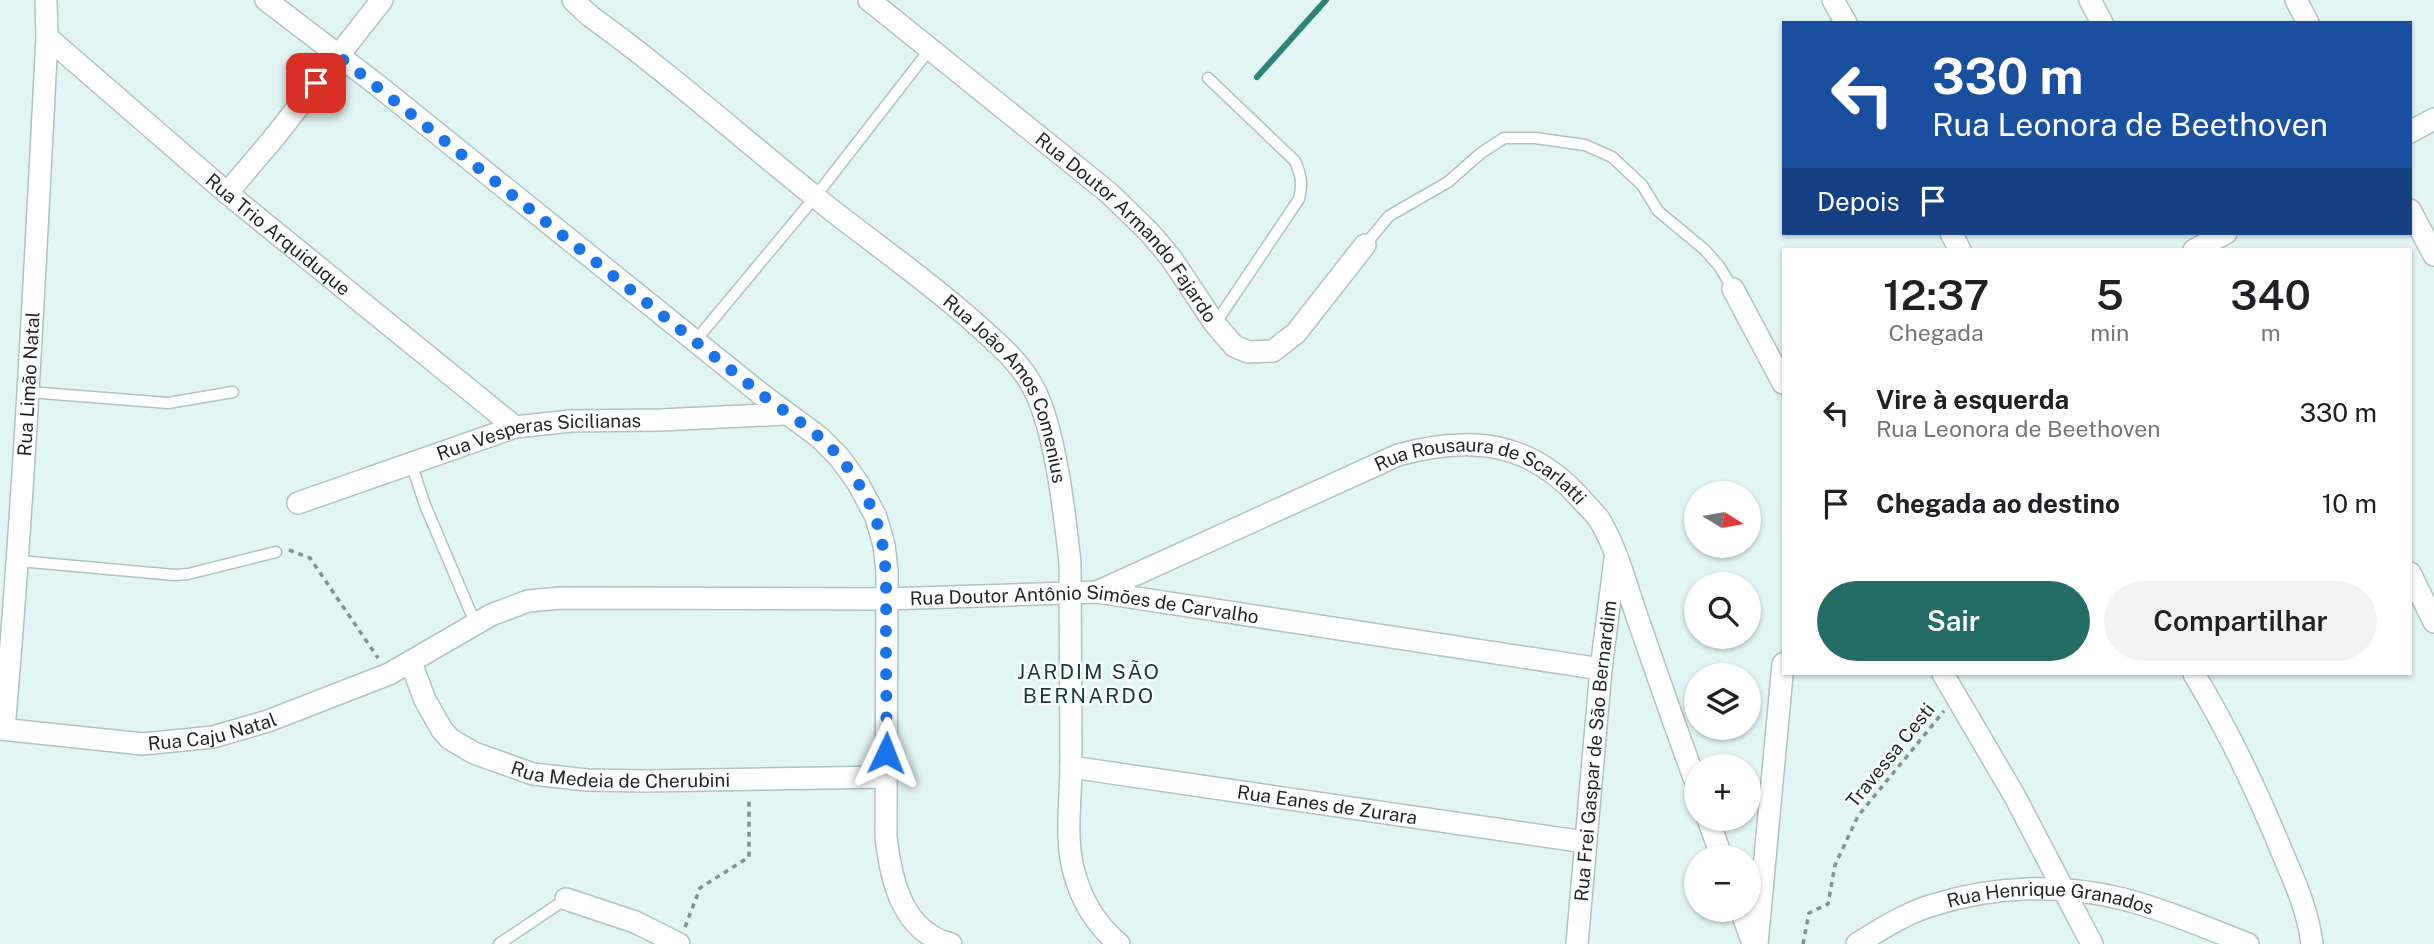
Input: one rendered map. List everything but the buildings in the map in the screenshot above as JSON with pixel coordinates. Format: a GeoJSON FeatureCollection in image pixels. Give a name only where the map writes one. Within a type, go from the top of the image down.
{"type":"FeatureCollection","features":[{"type":"Feature","properties":{"kind":"street","name":"Rua Limão Natal"},"geometry":{"type":"LineString","coordinates":[[2,729],[19,561],[47,37],[46,0]]}},
{"type":"Feature","properties":{"kind":"street"},"geometry":{"type":"LineString","coordinates":[[266,0],[819,437],[839,457],[858,483],[876,517],[884,545],[887,599],[886,837],[890,870],[900,900],[924,932],[938,941],[951,944]]}},
{"type":"Feature","properties":{"kind":"street"},"geometry":{"type":"LineString","coordinates":[[227,193],[382,0]]}},
{"type":"Feature","properties":{"kind":"street","name":"Rua João Amos Comenius"},"geometry":{"type":"LineString","coordinates":[[573,0],[703,103],[815,197],[960,309],[1004,349],[1034,388],[1051,445],[1067,534],[1070,592],[1069,816],[1072,866],[1088,909],[1100,927],[1119,944]]}},
{"type":"Feature","properties":{"kind":"street","name":"Rua Doutor Armando Fajardo"},"geometry":{"type":"LineString","coordinates":[[870,0],[1117,200],[1171,258],[1215,324],[1234,346],[1248,352],[1273,351],[1296,333],[1365,245]]}},
{"type":"Feature","properties":{"kind":"street"},"geometry":{"type":"LineString","coordinates":[[1833,0],[1845,21]]}},
{"type":"Feature","properties":{"kind":"street"},"geometry":{"type":"LineString","coordinates":[[2090,0],[2101,21]]}},
{"type":"Feature","properties":{"kind":"street"},"geometry":{"type":"LineString","coordinates":[[2295,0],[2307,21]]}},
{"type":"Feature","properties":{"kind":"street","name":"Rua Trio Arquiduque"},"geometry":{"type":"LineString","coordinates":[[47,37],[227,193],[515,427]]}},
{"type":"Feature","properties":{"kind":"street"},"geometry":{"type":"LineString","coordinates":[[2412,131],[2434,119]]}},
{"type":"Feature","properties":{"kind":"street"},"geometry":{"type":"LineString","coordinates":[[2412,214],[2434,255]]}},
{"type":"Feature","properties":{"kind":"street"},"geometry":{"type":"LineString","coordinates":[[2198,248],[2220,238]]}},
{"type":"Feature","properties":{"kind":"street"},"geometry":{"type":"LineString","coordinates":[[1733,289],[1782,381]]}},
{"type":"Feature","properties":{"kind":"street","name":"Rua Vesperas Sicilianas"},"geometry":{"type":"LineString","coordinates":[[298,503],[515,427],[571,421],[787,414]]}},
{"type":"Feature","properties":{"kind":"street","name":"Rua Rousaura de Scarlatti"},"geometry":{"type":"LineString","coordinates":[[1097,592],[1398,455],[1456,443],[1507,451],[1546,467],[1565,481],[1598,519],[1615,556],[1686,754]]}},
{"type":"Feature","properties":{"kind":"street","name":"Rua Frei Gaspar de São Bernardim"},"geometry":{"type":"LineString","coordinates":[[1577,944],[1601,669],[1615,556]]}},
{"type":"Feature","properties":{"kind":"street"},"geometry":{"type":"LineString","coordinates":[[2412,577],[2434,622]]}},
{"type":"Feature","properties":{"kind":"street","name":"Rua Doutor Antônio Simões de Carvalho"},"geometry":{"type":"LineString","coordinates":[[411,663],[491,615],[528,601],[561,598],[887,599],[1097,592],[1601,669]]}},
{"type":"Feature","properties":{"kind":"street","name":"Rua Caju Natal"},"geometry":{"type":"LineString","coordinates":[[2,729],[143,744],[213,737],[268,721],[411,663]]}},
{"type":"Feature","properties":{"kind":"street","name":"Rua Medeia de Cherubini"},"geometry":{"type":"LineString","coordinates":[[411,663],[425,700],[450,739],[474,753],[533,774],[587,780],[886,777]]}},
{"type":"Feature","properties":{"kind":"street"},"geometry":{"type":"LineString","coordinates":[[1755,944],[1782,674]]}},
{"type":"Feature","properties":{"kind":"street"},"geometry":{"type":"LineString","coordinates":[[1944,675],[2014,795],[2092,944]]}},
{"type":"Feature","properties":{"kind":"street"},"geometry":{"type":"LineString","coordinates":[[2195,675],[2219,715],[2267,816],[2303,902],[2312,944]]}},
{"type":"Feature","properties":{"kind":"street","name":"Rua Eanes de Zurara"},"geometry":{"type":"LineString","coordinates":[[1071,767],[1585,842]]}},
{"type":"Feature","properties":{"kind":"street","name":"Rua Henrique Granados"},"geometry":{"type":"LineString","coordinates":[[1857,944],[1908,915],[1932,905],[2007,890],[2062,889],[2144,905],[2248,944]]}},
{"type":"Feature","properties":{"kind":"street"},"geometry":{"type":"LineString","coordinates":[[566,900],[635,922],[679,944]]}},
{"type":"Feature","properties":{"kind":"street"},"geometry":{"type":"LineString","coordinates":[[1746,922],[1755,944]]}},
{"type":"Feature","properties":{"kind":"lane"},"geometry":{"type":"LineString","coordinates":[[696,340],[815,197],[930,49]]}},
{"type":"Feature","properties":{"kind":"lane"},"geometry":{"type":"LineString","coordinates":[[1208,78],[1294,161],[1302,186],[1299,199],[1215,324]]}},
{"type":"Feature","properties":{"kind":"lane"},"geometry":{"type":"LineString","coordinates":[[1365,245],[1389,216],[1448,182],[1481,153],[1504,138],[1535,138],[1586,145],[1612,157],[1642,185],[1658,211],[1705,250],[1733,289]]}},
{"type":"Feature","properties":{"kind":"lane"},"geometry":{"type":"LineString","coordinates":[[29,393],[168,403],[233,392]]}},
{"type":"Feature","properties":{"kind":"lane"},"geometry":{"type":"LineString","coordinates":[[411,463],[425,505],[476,625]]}},
{"type":"Feature","properties":{"kind":"lane"},"geometry":{"type":"LineString","coordinates":[[19,561],[175,575],[276,552]]}},
{"type":"Feature","properties":{"kind":"lane"},"geometry":{"type":"LineString","coordinates":[[499,944],[566,900]]}},
{"type":"Feature","properties":{"kind":"path"},"geometry":{"type":"LineString","coordinates":[[276,552],[289,550],[310,558],[389,674]]}},
{"type":"Feature","properties":{"kind":"path","name":"Travessa Cesti"},"geometry":{"type":"LineString","coordinates":[[1803,944],[1809,913],[1828,904],[1835,865],[1858,816],[1956,696]]}},
{"type":"Feature","properties":{"kind":"path"},"geometry":{"type":"LineString","coordinates":[[679,944],[700,888],[749,857],[748,780]]}},
{"type":"Feature","properties":{"kind":"waterway"},"geometry":{"type":"LineString","coordinates":[[1257,77],[1326,0]]}},
{"type":"Feature","properties":{"kind":"district","name":"JARDIM SÃO BERNARDO"},"geometry":{"type":"Point","coordinates":[1089,683]}},
{"type":"Feature","properties":{"kind":"route"},"geometry":{"type":"LineString","coordinates":[[316,83],[337,55],[761,394],[819,437],[839,457],[858,483],[876,517],[884,545],[887,571],[886,753]]}}]}
